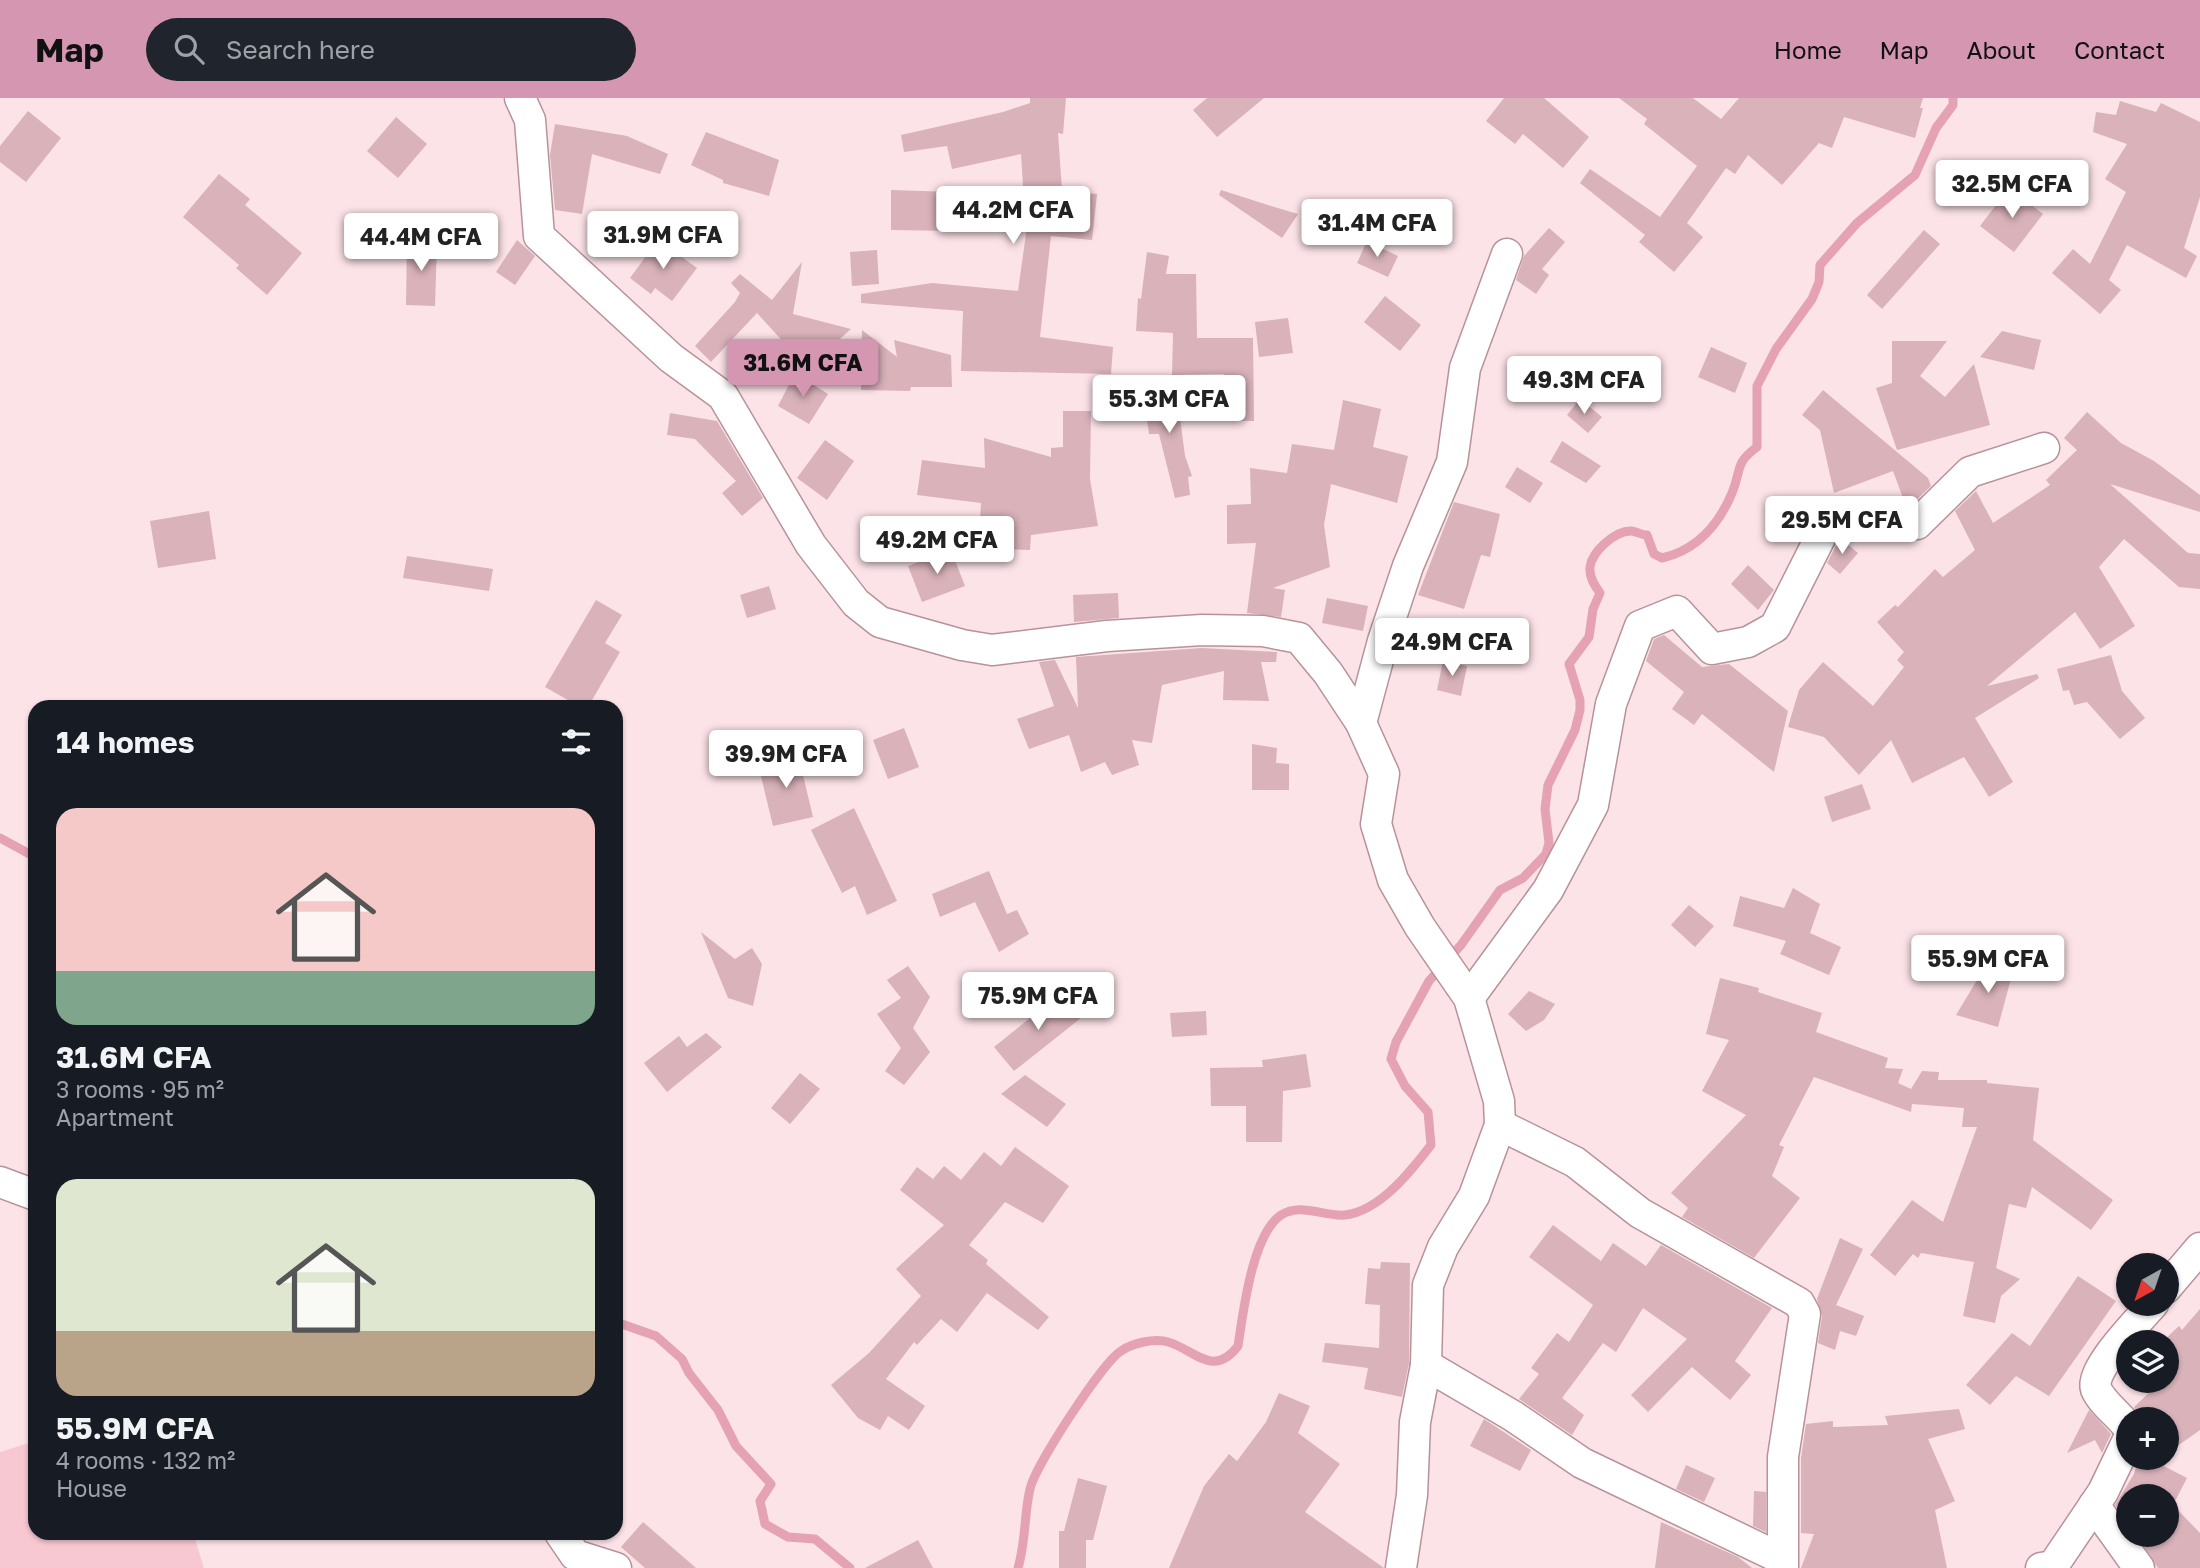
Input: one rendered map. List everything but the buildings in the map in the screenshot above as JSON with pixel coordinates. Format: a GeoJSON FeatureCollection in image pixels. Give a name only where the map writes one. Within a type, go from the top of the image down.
{"type":"FeatureCollection","features":[{"type":"Feature","properties":{"kind":"street"},"geometry":{"type":"LineString","coordinates":[[520,98],[530,120],[539,236],[671,358],[723,396],[811,545],[856,603],[880,622],[962,645],[992,650],[1107,636],[1202,630],[1263,631],[1299,638],[1328,673],[1361,723],[1384,774],[1376,824],[1393,880],[1420,927],[1464,991],[1499,1101],[1500,1125],[1474,1196],[1443,1247],[1429,1285],[1426,1365],[1415,1422],[1412,1495],[1401,1568]]}},
{"type":"Feature","properties":{"kind":"street"},"geometry":{"type":"LineString","coordinates":[[1361,723],[1383,641],[1408,566],[1452,462],[1465,368],[1507,254]]}},
{"type":"Feature","properties":{"kind":"street"},"geometry":{"type":"LineString","coordinates":[[1464,991],[1548,890],[1593,805],[1611,704],[1640,626],[1677,611],[1712,649],[1748,642],[1775,627],[1829,520],[1917,524],[1970,472],[2044,448]]}},
{"type":"Feature","properties":{"kind":"street"},"geometry":{"type":"LineString","coordinates":[[1426,1365],[1513,1416],[1582,1463],[1783,1564],[1783,1457],[1805,1314],[1799,1303],[1640,1213],[1575,1162],[1500,1125]]}},
{"type":"Feature","properties":{"kind":"street"},"geometry":{"type":"LineString","coordinates":[[0,1182],[28,1192]]}},
{"type":"Feature","properties":{"kind":"street"},"geometry":{"type":"LineString","coordinates":[[2179,1273],[2200,1248]]}},
{"type":"Feature","properties":{"kind":"street"},"geometry":{"type":"LineString","coordinates":[[2116,1413],[2097,1391],[2094,1380],[2103,1364],[2143,1316]]}},
{"type":"Feature","properties":{"kind":"street"},"geometry":{"type":"LineString","coordinates":[[2049,1567],[2094,1505],[2116,1463]]}},
{"type":"Feature","properties":{"kind":"street"},"geometry":{"type":"LineString","coordinates":[[2094,1505],[2139,1568]]}},
{"type":"Feature","properties":{"kind":"street"},"geometry":{"type":"LineString","coordinates":[[565,1540],[575,1555],[616,1568]]}},
{"type":"Feature","properties":{"kind":"shaded area"},"geometry":{"type":"Polygon","coordinates":[[[28,1443],[28,1540],[195,1540],[204,1568],[0,1568],[0,1452],[28,1443]]]}},
{"type":"Feature","properties":{"kind":"waterway"},"geometry":{"type":"LineString","coordinates":[[1018,1568],[1028,1498],[1035,1477],[1070,1416],[1112,1359],[1131,1346],[1157,1341],[1168,1342],[1212,1361],[1229,1356],[1238,1346],[1256,1257],[1271,1225],[1289,1211],[1305,1210],[1337,1215],[1358,1212],[1394,1188],[1431,1145],[1428,1112],[1405,1086],[1391,1059],[1396,1042],[1429,981],[1461,945],[1500,890],[1523,878],[1546,854],[1549,843],[1545,809],[1548,785],[1575,730],[1580,710],[1580,700],[1569,664],[1589,637],[1593,609],[1600,593],[1591,578],[1592,561],[1605,543],[1624,532],[1633,531],[1647,535],[1654,554],[1662,558],[1686,549],[1713,525],[1727,504],[1742,463],[1757,447],[1757,386],[1776,349],[1812,299],[1819,282],[1820,265],[1857,223],[1915,175],[1936,128],[1953,105],[1953,98]]}},
{"type":"Feature","properties":{"kind":"waterway"},"geometry":{"type":"LineString","coordinates":[[0,838],[28,853]]}},
{"type":"Feature","properties":{"kind":"waterway"},"geometry":{"type":"LineString","coordinates":[[623,1324],[656,1336],[682,1359],[689,1373],[718,1410],[736,1446],[771,1484],[760,1501],[765,1524],[788,1537],[815,1539],[850,1568]]}}]}
